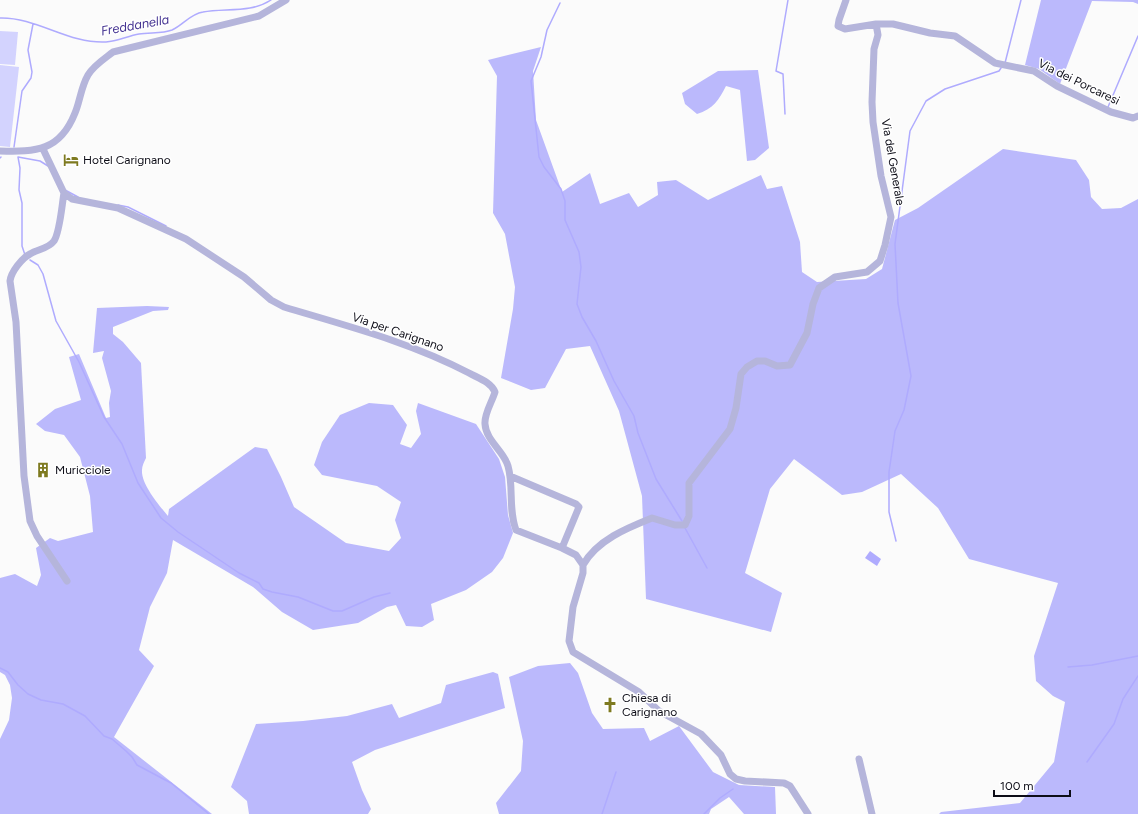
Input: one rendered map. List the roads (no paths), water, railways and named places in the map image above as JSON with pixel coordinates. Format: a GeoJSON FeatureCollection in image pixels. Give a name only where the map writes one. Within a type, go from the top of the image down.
{"type":"FeatureCollection","features":[{"type":"Feature","properties":{"kind":"street"},"geometry":{"type":"LineString","coordinates":[[0,151],[26,152],[43,149],[58,140],[66,130],[75,113],[88,74],[99,62],[113,52],[259,16],[286,0]]}},
{"type":"Feature","properties":{"kind":"street"},"geometry":{"type":"LineString","coordinates":[[846,0],[838,26],[845,29],[876,24]]}},
{"type":"Feature","properties":{"kind":"street","name":"Via dei Porcaresi"},"geometry":{"type":"LineString","coordinates":[[876,24],[893,24],[930,33],[955,36],[995,63],[1034,71],[1057,86],[1111,112],[1133,118],[1138,116]]}},
{"type":"Feature","properties":{"kind":"street","name":"Via del Generale"},"geometry":{"type":"LineString","coordinates":[[583,565],[591,553],[614,534],[652,518],[675,525],[685,525],[689,516],[689,483],[730,429],[736,408],[741,374],[747,367],[756,361],[765,361],[777,366],[790,365],[807,333],[813,304],[819,288],[835,277],[867,272],[880,261],[891,217],[881,176],[873,122],[872,95],[874,49],[878,35],[876,24]]}},
{"type":"Feature","properties":{"kind":"street"},"geometry":{"type":"LineString","coordinates":[[43,149],[64,192],[56,238],[50,246],[30,254],[11,276],[10,280],[16,322],[24,476],[30,521],[37,536],[67,581]]}},
{"type":"Feature","properties":{"kind":"street","name":"Via per Carignano"},"geometry":{"type":"LineString","coordinates":[[64,192],[72,199],[118,208],[186,239],[244,277],[271,300],[284,307],[413,346],[490,384],[495,392],[485,419],[485,426],[492,441],[503,456],[510,476],[512,518],[516,530],[576,555],[583,565]]}},
{"type":"Feature","properties":{"kind":"street"},"geometry":{"type":"LineString","coordinates":[[510,476],[576,504],[579,507],[562,548]]}},
{"type":"Feature","properties":{"kind":"street"},"geometry":{"type":"LineString","coordinates":[[583,565],[583,573],[572,614],[569,641],[573,652],[639,692],[659,711],[701,734],[720,755],[730,774],[736,778],[745,781],[784,783],[790,786],[808,814]]}},
{"type":"Feature","properties":{"kind":"street"},"geometry":{"type":"LineString","coordinates":[[859,759],[872,814]]}},
{"type":"Feature","properties":{"kind":"waterway","name":"Freddanella"},"geometry":{"type":"LineString","coordinates":[[0,18],[27,22],[92,42],[106,42],[139,34],[172,30],[198,13],[255,7],[271,0]]}},
{"type":"Feature","properties":{"kind":"waterway"},"geometry":{"type":"LineString","coordinates":[[785,114],[783,74],[776,71],[788,0]]}},
{"type":"Feature","properties":{"kind":"waterway"},"geometry":{"type":"LineString","coordinates":[[1005,63],[1021,0]]}},
{"type":"Feature","properties":{"kind":"waterway"},"geometry":{"type":"LineString","coordinates":[[560,3],[547,30],[541,57],[531,81],[539,157],[544,167],[561,189],[565,201],[565,220],[579,252],[581,267],[577,304],[582,317],[596,341],[614,381],[634,416],[638,433],[656,479],[682,521]]}},
{"type":"Feature","properties":{"kind":"waterway"},"geometry":{"type":"LineString","coordinates":[[14,147],[22,91],[31,78],[32,72],[28,50],[33,24]]}},
{"type":"Feature","properties":{"kind":"waterway"},"geometry":{"type":"LineString","coordinates":[[1108,107],[1138,36]]}},
{"type":"Feature","properties":{"kind":"waterway"},"geometry":{"type":"LineString","coordinates":[[896,541],[889,512],[889,472],[895,431],[904,410],[911,376],[898,303],[895,244],[910,131],[926,101],[945,89],[999,71],[1001,68]]}},
{"type":"Feature","properties":{"kind":"waterway"},"geometry":{"type":"LineString","coordinates":[[25,255],[22,246],[22,203],[19,190],[20,168],[18,157],[40,161],[48,166]]}},
{"type":"Feature","properties":{"kind":"waterway"},"geometry":{"type":"LineString","coordinates":[[65,190],[78,197]]}},
{"type":"Feature","properties":{"kind":"waterway"},"geometry":{"type":"LineString","coordinates":[[118,205],[128,207],[166,226]]}},
{"type":"Feature","properties":{"kind":"waterway"},"geometry":{"type":"LineString","coordinates":[[30,260],[38,265],[43,274],[56,321],[79,362],[104,417],[122,444],[138,483],[161,518],[178,532],[239,573],[259,583],[263,589],[272,592],[298,597],[333,611],[342,611],[374,597],[390,593]]}},
{"type":"Feature","properties":{"kind":"waterway"},"geometry":{"type":"LineString","coordinates":[[685,528],[707,568]]}},
{"type":"Feature","properties":{"kind":"waterway"},"geometry":{"type":"LineString","coordinates":[[1068,667],[1092,665],[1138,656]]}},
{"type":"Feature","properties":{"kind":"waterway"},"geometry":{"type":"LineString","coordinates":[[0,668],[8,672],[18,685],[28,694],[41,700],[63,704],[85,716],[104,736],[112,739],[126,751],[137,765],[171,783],[209,814]]}},
{"type":"Feature","properties":{"kind":"waterway"},"geometry":{"type":"LineString","coordinates":[[1087,762],[1114,724],[1123,699],[1138,676]]}},
{"type":"Feature","properties":{"kind":"waterway"},"geometry":{"type":"LineString","coordinates":[[602,814],[616,772]]}},
{"type":"Feature","properties":{"kind":"waterway"},"geometry":{"type":"LineString","coordinates":[[704,814],[720,798],[733,789]]}},
{"type":"Feature","properties":{"kind":"place","name":"Hotel Carignano"},"geometry":{"type":"Point","coordinates":[71,160]}},
{"type":"Feature","properties":{"kind":"place","name":"Muricciole"},"geometry":{"type":"Point","coordinates":[43,470]}},
{"type":"Feature","properties":{"kind":"place","name":"Chiesa di Carignano"},"geometry":{"type":"Point","coordinates":[610,705]}}]}
